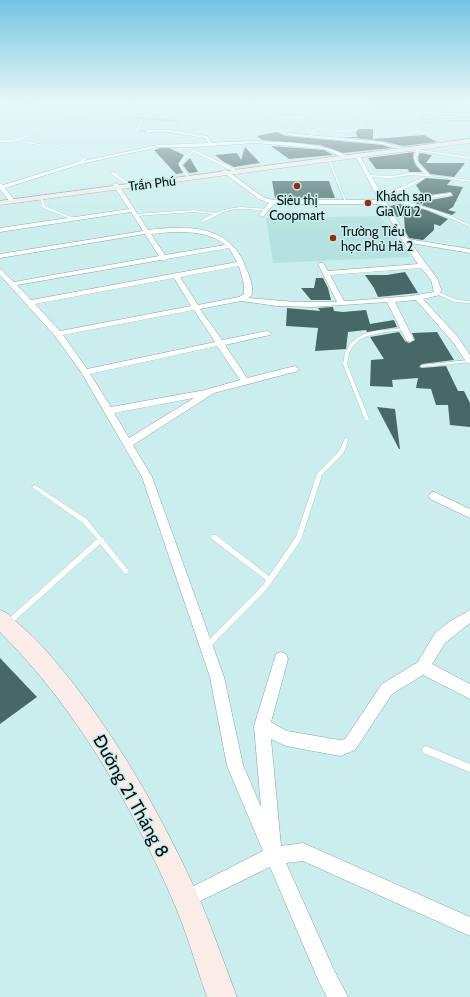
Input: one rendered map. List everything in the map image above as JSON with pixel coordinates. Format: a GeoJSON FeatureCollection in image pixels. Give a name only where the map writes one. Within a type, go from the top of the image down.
{"type":"FeatureCollection","features":[{"type":"Feature","properties":{"kind":"main road","name":"Trần Phú"},"geometry":{"type":"LineString","coordinates":[[0,203],[11,200],[344,156],[358,156],[405,148]]}},
{"type":"Feature","properties":{"kind":"main road","name":"Trần Phú"},"geometry":{"type":"LineString","coordinates":[[0,200],[41,197],[117,186],[128,183],[424,148]]}},
{"type":"Feature","properties":{"kind":"main road","name":"Đường 21 Tháng 8"},"geometry":{"type":"LineString","coordinates":[[3,622],[34,652],[96,731],[135,795],[186,899],[222,997]]}},
{"type":"Feature","properties":{"kind":"street"},"geometry":{"type":"LineString","coordinates":[[11,200],[1,186],[80,163],[151,148]]}},
{"type":"Feature","properties":{"kind":"street"},"geometry":{"type":"LineString","coordinates":[[177,148],[195,149],[200,148]]}},
{"type":"Feature","properties":{"kind":"street"},"geometry":{"type":"LineString","coordinates":[[316,148],[330,150],[344,156]]}},
{"type":"Feature","properties":{"kind":"street"},"geometry":{"type":"LineString","coordinates":[[241,298],[265,304],[342,304],[417,297],[436,293],[437,287],[435,280],[422,266],[405,240],[358,156]]}},
{"type":"Feature","properties":{"kind":"street"},"geometry":{"type":"LineString","coordinates":[[225,172],[261,198],[272,202],[346,202],[381,198]]}},
{"type":"Feature","properties":{"kind":"street"},"geometry":{"type":"LineString","coordinates":[[117,186],[164,259]]}},
{"type":"Feature","properties":{"kind":"street"},"geometry":{"type":"LineString","coordinates":[[262,215],[272,202]]}},
{"type":"Feature","properties":{"kind":"street"},"geometry":{"type":"LineString","coordinates":[[0,230],[133,212]]}},
{"type":"Feature","properties":{"kind":"street"},"geometry":{"type":"LineString","coordinates":[[0,256],[169,230],[213,235],[231,246],[242,263],[249,290],[248,295],[241,298],[58,334]]}},
{"type":"Feature","properties":{"kind":"street"},"geometry":{"type":"LineString","coordinates":[[405,240],[470,251]]}},
{"type":"Feature","properties":{"kind":"street"},"geometry":{"type":"LineString","coordinates":[[12,284],[164,259],[231,246]]}},
{"type":"Feature","properties":{"kind":"street"},"geometry":{"type":"LineString","coordinates":[[176,258],[188,263],[186,271],[176,274],[164,274],[154,269],[155,263],[164,259],[176,258]]}},
{"type":"Feature","properties":{"kind":"street"},"geometry":{"type":"LineString","coordinates":[[28,303],[176,274],[242,263]]}},
{"type":"Feature","properties":{"kind":"street"},"geometry":{"type":"LineString","coordinates":[[321,264],[342,304]]}},
{"type":"Feature","properties":{"kind":"street"},"geometry":{"type":"LineString","coordinates":[[326,273],[422,266]]}},
{"type":"Feature","properties":{"kind":"street"},"geometry":{"type":"LineString","coordinates":[[0,272],[58,334],[85,372],[147,477],[217,677],[235,766],[326,975],[338,997]]}},
{"type":"Feature","properties":{"kind":"street"},"geometry":{"type":"LineString","coordinates":[[176,274],[196,308],[245,381]]}},
{"type":"Feature","properties":{"kind":"street"},"geometry":{"type":"LineString","coordinates":[[417,297],[455,339],[470,361]]}},
{"type":"Feature","properties":{"kind":"street"},"geometry":{"type":"LineString","coordinates":[[390,300],[410,340]]}},
{"type":"Feature","properties":{"kind":"street"},"geometry":{"type":"LineString","coordinates":[[85,372],[267,333]]}},
{"type":"Feature","properties":{"kind":"street"},"geometry":{"type":"LineString","coordinates":[[108,411],[211,391],[295,369]]}},
{"type":"Feature","properties":{"kind":"street"},"geometry":{"type":"LineString","coordinates":[[127,444],[211,391]]}},
{"type":"Feature","properties":{"kind":"street"},"geometry":{"type":"LineString","coordinates":[[434,496],[470,514]]}},
{"type":"Feature","properties":{"kind":"street"},"geometry":{"type":"LineString","coordinates":[[262,726],[286,738],[340,748],[350,745],[387,689],[423,667],[440,638],[454,626],[470,616]]}},
{"type":"Feature","properties":{"kind":"street"},"geometry":{"type":"LineString","coordinates":[[273,856],[262,726],[281,659]]}},
{"type":"Feature","properties":{"kind":"street"},"geometry":{"type":"LineString","coordinates":[[423,667],[470,692]]}},
{"type":"Feature","properties":{"kind":"street"},"geometry":{"type":"LineString","coordinates":[[186,899],[273,856],[303,852],[470,927]]}},
{"type":"Feature","properties":{"kind":"lane"},"geometry":{"type":"LineString","coordinates":[[51,148],[86,158],[80,163]]}},
{"type":"Feature","properties":{"kind":"lane"},"geometry":{"type":"LineString","coordinates":[[401,148],[470,158]]}},
{"type":"Feature","properties":{"kind":"lane"},"geometry":{"type":"LineString","coordinates":[[188,176],[180,165],[195,149],[234,170]]}},
{"type":"Feature","properties":{"kind":"lane"},"geometry":{"type":"LineString","coordinates":[[418,151],[416,157],[417,163],[428,175]]}},
{"type":"Feature","properties":{"kind":"lane"},"geometry":{"type":"LineString","coordinates":[[328,159],[346,202]]}},
{"type":"Feature","properties":{"kind":"lane"},"geometry":{"type":"LineString","coordinates":[[112,173],[128,183]]}},
{"type":"Feature","properties":{"kind":"lane"},"geometry":{"type":"LineString","coordinates":[[368,176],[390,177],[411,174],[470,181]]}},
{"type":"Feature","properties":{"kind":"lane"},"geometry":{"type":"LineString","coordinates":[[381,198],[424,178]]}},
{"type":"Feature","properties":{"kind":"lane"},"geometry":{"type":"LineString","coordinates":[[408,203],[424,198],[451,194]]}},
{"type":"Feature","properties":{"kind":"lane"},"geometry":{"type":"LineString","coordinates":[[41,197],[44,207],[75,219]]}},
{"type":"Feature","properties":{"kind":"lane"},"geometry":{"type":"LineString","coordinates":[[381,198],[408,203],[457,219],[470,226]]}},
{"type":"Feature","properties":{"kind":"lane"},"geometry":{"type":"LineString","coordinates":[[203,222],[216,214],[236,207],[267,210]]}},
{"type":"Feature","properties":{"kind":"lane"},"geometry":{"type":"LineString","coordinates":[[133,212],[194,211],[216,214]]}},
{"type":"Feature","properties":{"kind":"lane"},"geometry":{"type":"LineString","coordinates":[[436,293],[456,301],[470,302]]}},
{"type":"Feature","properties":{"kind":"lane"},"geometry":{"type":"LineString","coordinates":[[367,419],[345,364],[346,354],[358,338],[375,332],[404,329]]}},
{"type":"Feature","properties":{"kind":"lane"},"geometry":{"type":"LineString","coordinates":[[422,366],[470,361]]}},
{"type":"Feature","properties":{"kind":"lane"},"geometry":{"type":"LineString","coordinates":[[207,646],[270,580],[299,538],[320,474],[342,451],[346,440]]}},
{"type":"Feature","properties":{"kind":"lane"},"geometry":{"type":"LineString","coordinates":[[35,487],[85,521],[126,571]]}},
{"type":"Feature","properties":{"kind":"lane"},"geometry":{"type":"LineString","coordinates":[[214,537],[270,580]]}},
{"type":"Feature","properties":{"kind":"lane"},"geometry":{"type":"LineString","coordinates":[[3,622],[101,539]]}},
{"type":"Feature","properties":{"kind":"lane"},"geometry":{"type":"LineString","coordinates":[[426,750],[470,768]]}},
{"type":"Feature","properties":{"kind":"shaded area","name":"Trường Tiểu học Phủ Hà 2"},"geometry":{"type":"Polygon","coordinates":[[[380,216],[411,257],[273,263],[266,218],[380,216]]]}},
{"type":"Feature","properties":{"kind":"building"},"geometry":{"type":"Polygon","coordinates":[[[169,148],[184,155],[178,164],[183,173],[176,174],[154,150],[169,148]]]}},
{"type":"Feature","properties":{"kind":"building"},"geometry":{"type":"Polygon","coordinates":[[[245,148],[260,163],[234,167],[215,155],[237,153],[241,160],[245,148]]]}},
{"type":"Feature","properties":{"kind":"building"},"geometry":{"type":"Polygon","coordinates":[[[273,148],[324,150],[333,155],[289,159],[273,148]]]}},
{"type":"Feature","properties":{"kind":"building"},"geometry":{"type":"Polygon","coordinates":[[[327,148],[391,148],[343,153],[327,148]]]}},
{"type":"Feature","properties":{"kind":"building"},"geometry":{"type":"Polygon","coordinates":[[[414,152],[413,157],[415,164],[422,172],[409,172],[408,169],[376,169],[368,158],[414,152]]]}},
{"type":"Feature","properties":{"kind":"building"},"geometry":{"type":"Polygon","coordinates":[[[420,153],[432,155],[426,163],[465,163],[454,177],[430,174],[419,162],[418,157],[420,153]]]}},
{"type":"Feature","properties":{"kind":"building"},"geometry":{"type":"Polygon","coordinates":[[[190,158],[198,172],[189,173],[183,165],[190,158]]]}},
{"type":"Feature","properties":{"kind":"building"},"geometry":{"type":"Polygon","coordinates":[[[426,178],[451,180],[447,185],[463,187],[453,207],[448,210],[456,212],[452,215],[415,203],[453,196],[451,192],[423,196],[416,185],[426,178]]]}},
{"type":"Feature","properties":{"kind":"building"},"geometry":{"type":"Polygon","coordinates":[[[272,181],[329,181],[335,198],[275,198],[272,181]]]}},
{"type":"Feature","properties":{"kind":"building"},"geometry":{"type":"Polygon","coordinates":[[[399,204],[426,210],[448,219],[440,226],[434,224],[434,230],[423,240],[409,238],[405,231],[404,216],[397,217],[390,206],[399,204]]]}},
{"type":"Feature","properties":{"kind":"building"},"geometry":{"type":"Polygon","coordinates":[[[405,272],[418,293],[378,297],[365,275],[387,275],[405,272]]]}},
{"type":"Feature","properties":{"kind":"building"},"geometry":{"type":"Polygon","coordinates":[[[316,278],[323,278],[328,288],[331,300],[311,300],[301,288],[314,288],[316,278]]]}},
{"type":"Feature","properties":{"kind":"building"},"geometry":{"type":"Polygon","coordinates":[[[333,307],[334,311],[343,312],[366,310],[370,324],[394,320],[397,327],[367,332],[366,330],[348,332],[346,349],[315,351],[318,328],[286,326],[287,308],[320,311],[318,308],[333,307]]]}},
{"type":"Feature","properties":{"kind":"building"},"geometry":{"type":"Polygon","coordinates":[[[399,332],[405,341],[409,343],[415,340],[412,333],[437,332],[454,360],[422,364],[419,367],[446,366],[458,391],[464,391],[470,403],[470,427],[450,425],[448,405],[436,405],[431,389],[416,388],[418,378],[392,380],[393,387],[370,386],[371,360],[384,359],[370,337],[399,332]]]}},
{"type":"Feature","properties":{"kind":"building"},"geometry":{"type":"Polygon","coordinates":[[[377,407],[395,409],[400,449],[399,449],[377,407]]]}},
{"type":"Feature","properties":{"kind":"building"},"geometry":{"type":"Polygon","coordinates":[[[0,658],[37,697],[0,724],[0,658]]]}},
{"type":"Feature","properties":{"kind":"place","name":"Siêu thị Coopmart"},"geometry":{"type":"Point","coordinates":[297,186]}},
{"type":"Feature","properties":{"kind":"place","name":"Khách sạn Gia Vũ 2"},"geometry":{"type":"Point","coordinates":[368,203]}},
{"type":"Feature","properties":{"kind":"place","name":"Trường Tiểu học Phủ Hà 2"},"geometry":{"type":"Point","coordinates":[333,238]}}]}
